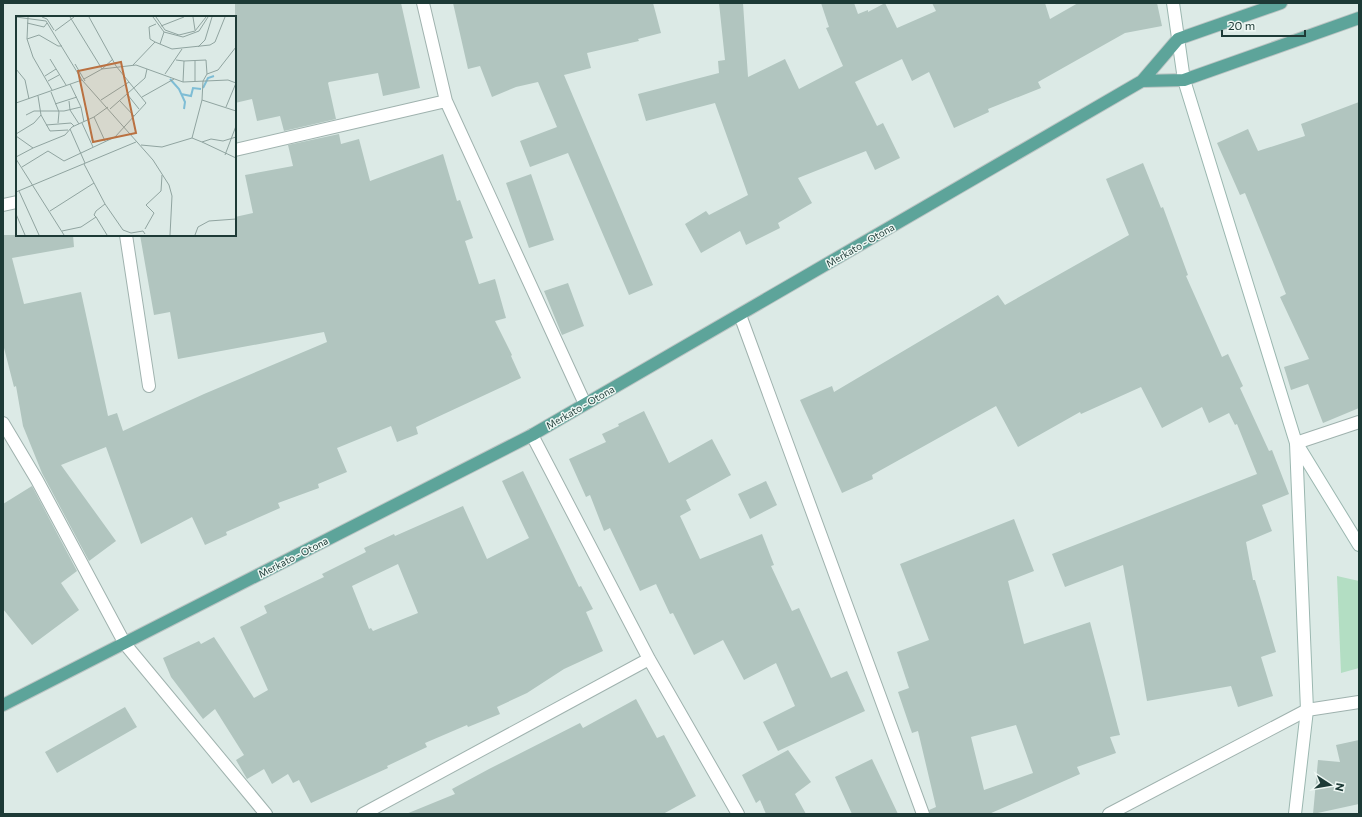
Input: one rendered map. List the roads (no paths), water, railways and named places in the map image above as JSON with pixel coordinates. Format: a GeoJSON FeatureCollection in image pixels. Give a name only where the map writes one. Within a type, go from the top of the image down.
{"type":"FeatureCollection","features":[{"type":"Feature","properties":{"kind":"main road"},"geometry":{"type":"LineString","coordinates":[[1142,81],[1178,39],[1281,3]]}},
{"type":"Feature","properties":{"kind":"main road"},"geometry":{"type":"LineString","coordinates":[[1142,81],[1184,80],[1359,18]]}},
{"type":"Feature","properties":{"kind":"main road","name":"Merkato - Otona"},"geometry":{"type":"LineString","coordinates":[[3,705],[532,435],[1142,81]]}},
{"type":"Feature","properties":{"kind":"street"},"geometry":{"type":"LineString","coordinates":[[423,3],[446,101],[585,404]]}},
{"type":"Feature","properties":{"kind":"street"},"geometry":{"type":"LineString","coordinates":[[1174,3],[1184,80],[1296,443],[1307,710],[1295,814]]}},
{"type":"Feature","properties":{"kind":"street"},"geometry":{"type":"LineString","coordinates":[[236,150],[446,101]]}},
{"type":"Feature","properties":{"kind":"street"},"geometry":{"type":"LineString","coordinates":[[3,205],[16,202]]}},
{"type":"Feature","properties":{"kind":"street"},"geometry":{"type":"LineString","coordinates":[[126,236],[149,386]]}},
{"type":"Feature","properties":{"kind":"street"},"geometry":{"type":"LineString","coordinates":[[740,315],[923,814]]}},
{"type":"Feature","properties":{"kind":"street"},"geometry":{"type":"LineString","coordinates":[[1296,443],[1359,422]]}},
{"type":"Feature","properties":{"kind":"street"},"geometry":{"type":"LineString","coordinates":[[3,423],[37,480],[125,644],[266,814]]}},
{"type":"Feature","properties":{"kind":"street"},"geometry":{"type":"LineString","coordinates":[[532,435],[650,659],[737,814]]}},
{"type":"Feature","properties":{"kind":"street"},"geometry":{"type":"LineString","coordinates":[[1296,443],[1359,544]]}},
{"type":"Feature","properties":{"kind":"street"},"geometry":{"type":"LineString","coordinates":[[363,814],[650,659]]}},
{"type":"Feature","properties":{"kind":"street"},"geometry":{"type":"LineString","coordinates":[[1109,814],[1307,710],[1359,702]]}}]}
